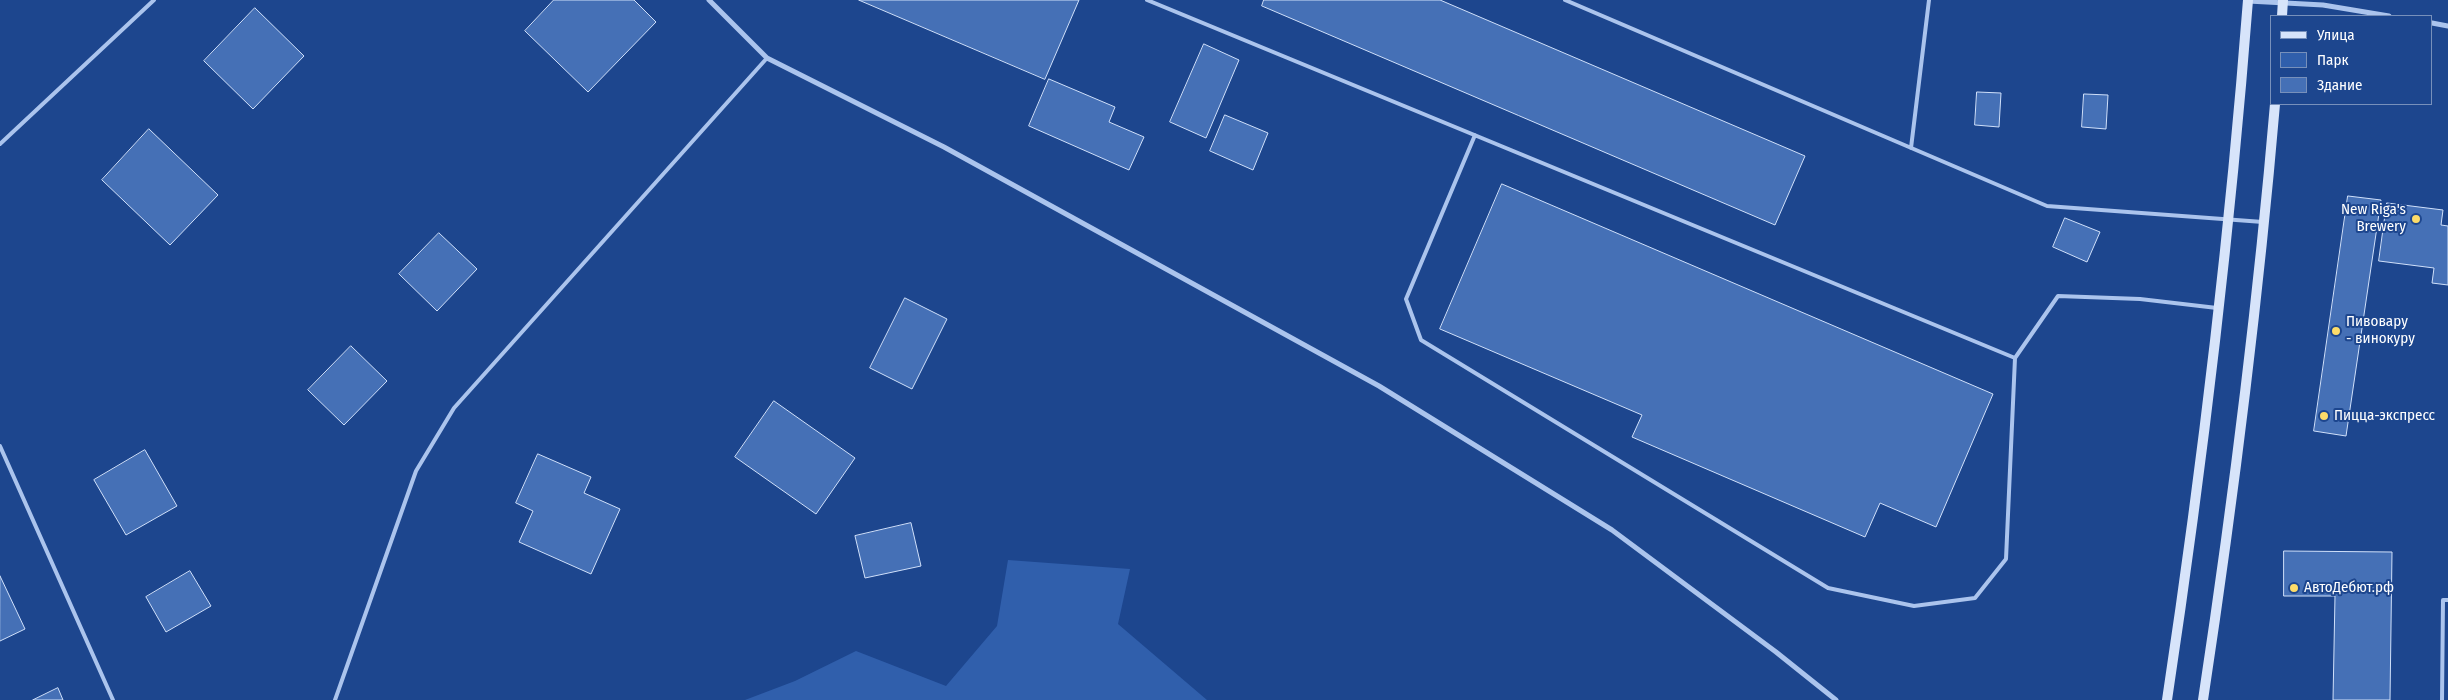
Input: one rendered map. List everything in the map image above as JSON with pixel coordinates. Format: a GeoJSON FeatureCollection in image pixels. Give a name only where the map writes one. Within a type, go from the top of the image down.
{"type":"FeatureCollection","features":[{"type":"Feature","properties":{"kind":"main road"},"geometry":{"type":"LineString","coordinates":[[2168,700],[2186,577],[2230,219],[2248,0]]}},
{"type":"Feature","properties":{"kind":"main road"},"geometry":{"type":"LineString","coordinates":[[2282,15],[2283,2]]}},
{"type":"Feature","properties":{"kind":"main road"},"geometry":{"type":"LineString","coordinates":[[2203,700],[2221,586],[2265,222],[2275,105]]}},
{"type":"Feature","properties":{"kind":"street"},"geometry":{"type":"LineString","coordinates":[[709,0],[767,58],[944,147],[1379,386],[1612,530],[1769,646],[1836,700]]}},
{"type":"Feature","properties":{"kind":"street"},"geometry":{"type":"LineString","coordinates":[[2248,0],[2324,5],[2383,15]]}},
{"type":"Feature","properties":{"kind":"street"},"geometry":{"type":"LineString","coordinates":[[2433,24],[2448,26]]}},
{"type":"Feature","properties":{"kind":"lane"},"geometry":{"type":"LineString","coordinates":[[0,144],[154,0]]}},
{"type":"Feature","properties":{"kind":"lane"},"geometry":{"type":"LineString","coordinates":[[1147,0],[2014,358]]}},
{"type":"Feature","properties":{"kind":"lane"},"geometry":{"type":"LineString","coordinates":[[1565,0],[2047,206],[2265,222]]}},
{"type":"Feature","properties":{"kind":"lane"},"geometry":{"type":"LineString","coordinates":[[1911,148],[1929,0]]}},
{"type":"Feature","properties":{"kind":"lane"},"geometry":{"type":"LineString","coordinates":[[335,700],[416,471],[454,408],[767,58]]}},
{"type":"Feature","properties":{"kind":"lane"},"geometry":{"type":"LineString","coordinates":[[1475,135],[1406,299],[1421,340],[1828,588],[1914,606],[1975,598],[2006,559],[2014,358],[2058,296],[2140,299],[2219,308]]}},
{"type":"Feature","properties":{"kind":"lane"},"geometry":{"type":"LineString","coordinates":[[0,446],[113,700]]}},
{"type":"Feature","properties":{"kind":"lane"},"geometry":{"type":"LineString","coordinates":[[2442,700],[2443,600],[2448,600]]}},
{"type":"Feature","properties":{"kind":"green space"},"geometry":{"type":"Polygon","coordinates":[[[1008,560],[1130,569],[1118,624],[1207,700],[745,700],[795,681],[856,651],[946,686],[997,626],[1008,560]]]}},
{"type":"Feature","properties":{"kind":"building"},"geometry":{"type":"Polygon","coordinates":[[[554,0],[634,0],[656,22],[588,92],[525,31],[554,0]]]}},
{"type":"Feature","properties":{"kind":"building"},"geometry":{"type":"Polygon","coordinates":[[[859,0],[1079,0],[1045,79],[859,0]]]}},
{"type":"Feature","properties":{"kind":"building"},"geometry":{"type":"Polygon","coordinates":[[[1264,0],[1440,0],[1805,156],[1775,225],[1262,6],[1264,0]]]}},
{"type":"Feature","properties":{"kind":"building"},"geometry":{"type":"Polygon","coordinates":[[[255,8],[304,56],[253,109],[204,61],[255,8]]]}},
{"type":"Feature","properties":{"kind":"building"},"geometry":{"type":"Polygon","coordinates":[[[1204,44],[1239,60],[1206,138],[1170,122],[1204,44]]]}},
{"type":"Feature","properties":{"kind":"building"},"geometry":{"type":"Polygon","coordinates":[[[1049,79],[1115,107],[1109,122],[1144,137],[1129,170],[1029,126],[1049,79]]]}},
{"type":"Feature","properties":{"kind":"building"},"geometry":{"type":"Polygon","coordinates":[[[1977,92],[2001,93],[1999,127],[1975,125],[1977,92]]]}},
{"type":"Feature","properties":{"kind":"building"},"geometry":{"type":"Polygon","coordinates":[[[2084,94],[2108,95],[2106,129],[2082,127],[2084,94]]]}},
{"type":"Feature","properties":{"kind":"building"},"geometry":{"type":"Polygon","coordinates":[[[1225,115],[1268,133],[1253,170],[1210,151],[1225,115]]]}},
{"type":"Feature","properties":{"kind":"building"},"geometry":{"type":"Polygon","coordinates":[[[149,129],[218,195],[170,245],[102,180],[149,129]]]}},
{"type":"Feature","properties":{"kind":"building"},"geometry":{"type":"Polygon","coordinates":[[[1502,184],[1993,394],[1936,527],[1880,503],[1865,537],[1632,437],[1642,415],[1440,329],[1502,184]]]}},
{"type":"Feature","properties":{"kind":"building"},"geometry":{"type":"Polygon","coordinates":[[[2348,196],[2381,200],[2346,436],[2314,431],[2348,196]]]}},
{"type":"Feature","properties":{"kind":"building"},"geometry":{"type":"Polygon","coordinates":[[[2387,203],[2443,210],[2441,225],[2448,226],[2448,285],[2432,283],[2434,268],[2379,261],[2387,203]]]}},
{"type":"Feature","properties":{"kind":"building"},"geometry":{"type":"Polygon","coordinates":[[[2065,218],[2100,232],[2087,262],[2053,247],[2065,218]]]}},
{"type":"Feature","properties":{"kind":"building"},"geometry":{"type":"Polygon","coordinates":[[[439,233],[477,269],[437,311],[399,274],[439,233]]]}},
{"type":"Feature","properties":{"kind":"building"},"geometry":{"type":"Polygon","coordinates":[[[905,298],[947,319],[912,389],[870,368],[905,298]]]}},
{"type":"Feature","properties":{"kind":"building"},"geometry":{"type":"Polygon","coordinates":[[[351,346],[387,381],[344,425],[308,390],[351,346]]]}},
{"type":"Feature","properties":{"kind":"building"},"geometry":{"type":"Polygon","coordinates":[[[774,401],[855,458],[816,514],[735,457],[774,401]]]}},
{"type":"Feature","properties":{"kind":"building"},"geometry":{"type":"Polygon","coordinates":[[[145,450],[177,506],[126,535],[94,480],[145,450]]]}},
{"type":"Feature","properties":{"kind":"building"},"geometry":{"type":"Polygon","coordinates":[[[538,454],[591,477],[584,493],[620,509],[591,574],[519,542],[533,511],[516,503],[538,454]]]}},
{"type":"Feature","properties":{"kind":"building"},"geometry":{"type":"Polygon","coordinates":[[[911,523],[921,566],[865,578],[855,536],[911,523]]]}},
{"type":"Feature","properties":{"kind":"building"},"geometry":{"type":"Polygon","coordinates":[[[2284,551],[2392,552],[2390,700],[2333,700],[2335,596],[2284,596],[2284,551]]]}},
{"type":"Feature","properties":{"kind":"building"},"geometry":{"type":"Polygon","coordinates":[[[190,571],[211,606],[166,632],[146,597],[190,571]]]}},
{"type":"Feature","properties":{"kind":"building"},"geometry":{"type":"Polygon","coordinates":[[[0,576],[25,629],[0,641],[0,576]]]}},
{"type":"Feature","properties":{"kind":"building"},"geometry":{"type":"Polygon","coordinates":[[[58,688],[63,700],[33,700],[58,688]]]}},
{"type":"Feature","properties":{"kind":"place","name":"New Riga's Brewery"},"geometry":{"type":"Point","coordinates":[2416,219]}},
{"type":"Feature","properties":{"kind":"place","name":"Пивовару - винокуру"},"geometry":{"type":"Point","coordinates":[2336,331]}},
{"type":"Feature","properties":{"kind":"place","name":"Пицца-экспресс"},"geometry":{"type":"Point","coordinates":[2324,416]}},
{"type":"Feature","properties":{"kind":"place","name":"АвтоДебют.рф"},"geometry":{"type":"Point","coordinates":[2294,588]}}]}
